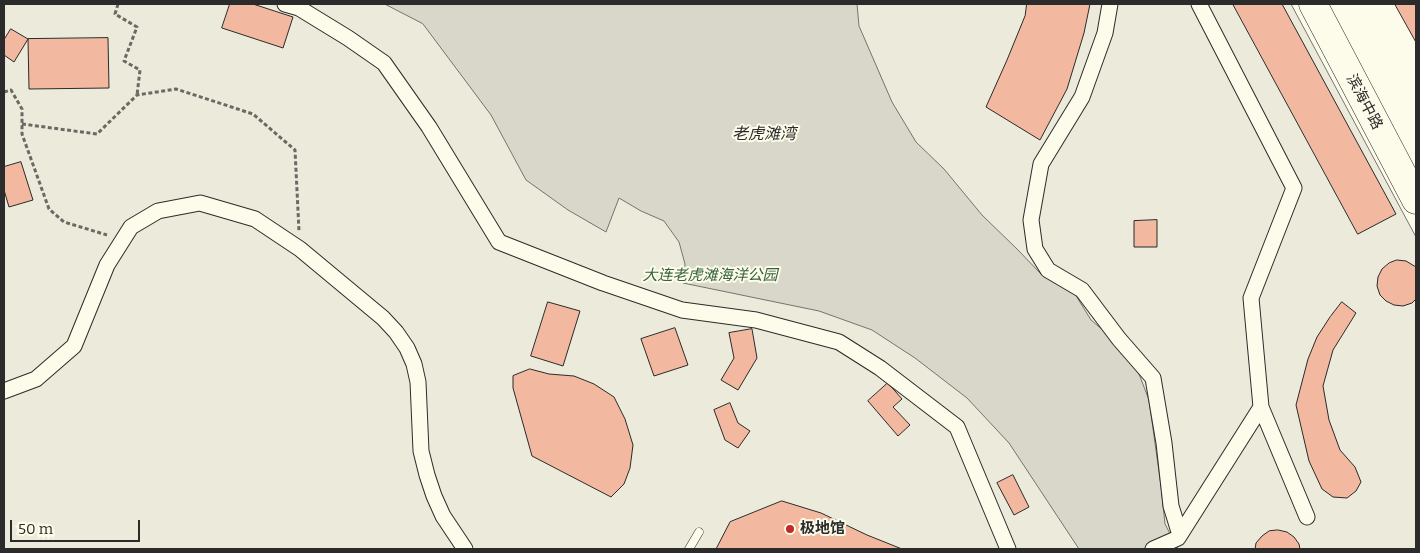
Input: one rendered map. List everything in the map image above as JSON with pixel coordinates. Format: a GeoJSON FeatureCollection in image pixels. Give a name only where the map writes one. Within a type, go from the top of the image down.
{"type":"FeatureCollection","features":[{"type":"Feature","properties":{"kind":"highway","name":"滨海中路"},"geometry":{"type":"LineString","coordinates":[[1312,4],[1416,200]]}},
{"type":"Feature","properties":{"kind":"highway","name":"滨海中路"},"geometry":{"type":"LineString","coordinates":[[1333,4],[1416,162]]}},
{"type":"Feature","properties":{"kind":"street"},"geometry":{"type":"LineString","coordinates":[[285,4],[299,8],[384,63],[429,127],[499,242],[603,283],[682,310],[756,320],[839,342],[880,368],[957,427],[1008,549]]}},
{"type":"Feature","properties":{"kind":"street"},"geometry":{"type":"LineString","coordinates":[[1110,4],[1105,33],[1082,97],[1041,164],[1031,220],[1035,249],[1048,270],[1082,290],[1119,339],[1153,378],[1164,443],[1171,506],[1179,537]]}},
{"type":"Feature","properties":{"kind":"street"},"geometry":{"type":"LineString","coordinates":[[1199,4],[1294,188],[1251,298],[1261,407],[1307,517]]}},
{"type":"Feature","properties":{"kind":"street"},"geometry":{"type":"LineString","coordinates":[[4,391],[36,378],[74,346],[108,264],[131,227],[158,211],[200,203],[255,218],[300,249],[384,318],[408,348],[418,382],[421,451],[427,475],[443,516],[465,549]]}},
{"type":"Feature","properties":{"kind":"street"},"geometry":{"type":"LineString","coordinates":[[1153,549],[1179,537],[1261,407]]}},
{"type":"Feature","properties":{"kind":"lane"},"geometry":{"type":"LineString","coordinates":[[690,549],[699,532]]}},
{"type":"Feature","properties":{"kind":"path"},"geometry":{"type":"LineString","coordinates":[[22,124],[97,134],[136,94],[140,70],[124,61],[138,26],[115,14],[118,4]]}},
{"type":"Feature","properties":{"kind":"path"},"geometry":{"type":"LineString","coordinates":[[136,94],[176,89],[253,114],[295,150],[300,249]]}},
{"type":"Feature","properties":{"kind":"path"},"geometry":{"type":"LineString","coordinates":[[4,92],[11,90],[22,109],[22,134],[49,209],[64,222],[107,235],[119,246]]}},
{"type":"Feature","properties":{"kind":"green space","name":"大连老虎滩海洋公园"},"geometry":{"type":"Polygon","coordinates":[[[4,4],[1291,4],[1416,237],[1416,549],[4,549],[4,4]]]}},
{"type":"Feature","properties":{"kind":"water","name":"老虎滩湾"},"geometry":{"type":"Polygon","coordinates":[[[385,4],[857,4],[859,26],[892,102],[916,142],[944,169],[982,215],[1042,275],[1075,294],[1091,320],[1116,341],[1134,361],[1149,400],[1165,524],[1178,549],[1079,549],[1009,443],[967,398],[915,358],[872,330],[819,311],[683,283],[685,264],[679,242],[664,221],[641,211],[619,198],[606,232],[568,210],[526,180],[491,115],[423,24],[385,4]]]}},
{"type":"Feature","properties":{"kind":"building"},"geometry":{"type":"Polygon","coordinates":[[[230,4],[253,4],[293,17],[283,48],[222,28],[230,4]]]}},
{"type":"Feature","properties":{"kind":"building"},"geometry":{"type":"Polygon","coordinates":[[[1027,4],[1090,4],[1084,33],[1067,89],[1040,140],[986,107],[1025,16],[1027,4]]]}},
{"type":"Feature","properties":{"kind":"building"},"geometry":{"type":"Polygon","coordinates":[[[1233,4],[1282,4],[1396,214],[1358,234],[1233,4]]]}},
{"type":"Feature","properties":{"kind":"building"},"geometry":{"type":"Polygon","coordinates":[[[1395,4],[1416,4],[1416,42],[1395,4]]]}},
{"type":"Feature","properties":{"kind":"building"},"geometry":{"type":"Polygon","coordinates":[[[11,29],[28,39],[14,62],[4,55],[4,40],[11,29]]]}},
{"type":"Feature","properties":{"kind":"building"},"geometry":{"type":"Polygon","coordinates":[[[108,38],[109,88],[29,89],[28,39],[108,38]]]}},
{"type":"Feature","properties":{"kind":"building"},"geometry":{"type":"Polygon","coordinates":[[[21,162],[33,200],[9,207],[4,190],[4,167],[21,162]]]}},
{"type":"Feature","properties":{"kind":"building"},"geometry":{"type":"Polygon","coordinates":[[[1157,220],[1157,247],[1134,247],[1134,221],[1157,220]]]}},
{"type":"Feature","properties":{"kind":"building"},"geometry":{"type":"Polygon","coordinates":[[[1397,260],[1406,261],[1416,267],[1416,299],[1412,303],[1403,306],[1394,305],[1386,301],[1380,295],[1377,286],[1378,277],[1382,269],[1389,263],[1397,260]]]}},
{"type":"Feature","properties":{"kind":"building"},"geometry":{"type":"Polygon","coordinates":[[[548,302],[580,311],[563,366],[531,356],[548,302]]]}},
{"type":"Feature","properties":{"kind":"building"},"geometry":{"type":"Polygon","coordinates":[[[1342,302],[1356,313],[1333,350],[1323,386],[1329,420],[1340,450],[1355,467],[1361,482],[1356,491],[1347,498],[1333,497],[1322,489],[1309,461],[1296,405],[1308,359],[1317,337],[1342,302]]]}},
{"type":"Feature","properties":{"kind":"building"},"geometry":{"type":"Polygon","coordinates":[[[675,328],[688,365],[654,376],[641,339],[675,328]]]}},
{"type":"Feature","properties":{"kind":"building"},"geometry":{"type":"Polygon","coordinates":[[[752,329],[757,358],[738,390],[721,380],[734,358],[729,333],[752,329]]]}},
{"type":"Feature","properties":{"kind":"building"},"geometry":{"type":"Polygon","coordinates":[[[530,369],[549,374],[574,376],[594,384],[614,397],[625,419],[633,445],[630,468],[624,484],[611,497],[532,456],[513,388],[513,376],[530,369]]]}},
{"type":"Feature","properties":{"kind":"building"},"geometry":{"type":"Polygon","coordinates":[[[888,383],[902,399],[893,407],[910,425],[898,436],[868,401],[888,383]]]}},
{"type":"Feature","properties":{"kind":"building"},"geometry":{"type":"Polygon","coordinates":[[[730,403],[738,423],[750,431],[738,448],[725,440],[714,410],[730,403]]]}},
{"type":"Feature","properties":{"kind":"building"},"geometry":{"type":"Polygon","coordinates":[[[1013,475],[1029,507],[1014,515],[997,483],[1013,475]]]}},
{"type":"Feature","properties":{"kind":"building","name":"极地馆"},"geometry":{"type":"Polygon","coordinates":[[[782,501],[821,513],[902,549],[716,549],[730,522],[782,501]]]}},
{"type":"Feature","properties":{"kind":"building"},"geometry":{"type":"Polygon","coordinates":[[[1269,531],[1287,532],[1294,537],[1300,549],[1255,549],[1256,543],[1262,536],[1269,531]]]}},
{"type":"Feature","properties":{"kind":"place","name":"极地馆"},"geometry":{"type":"Point","coordinates":[790,529]}}]}
